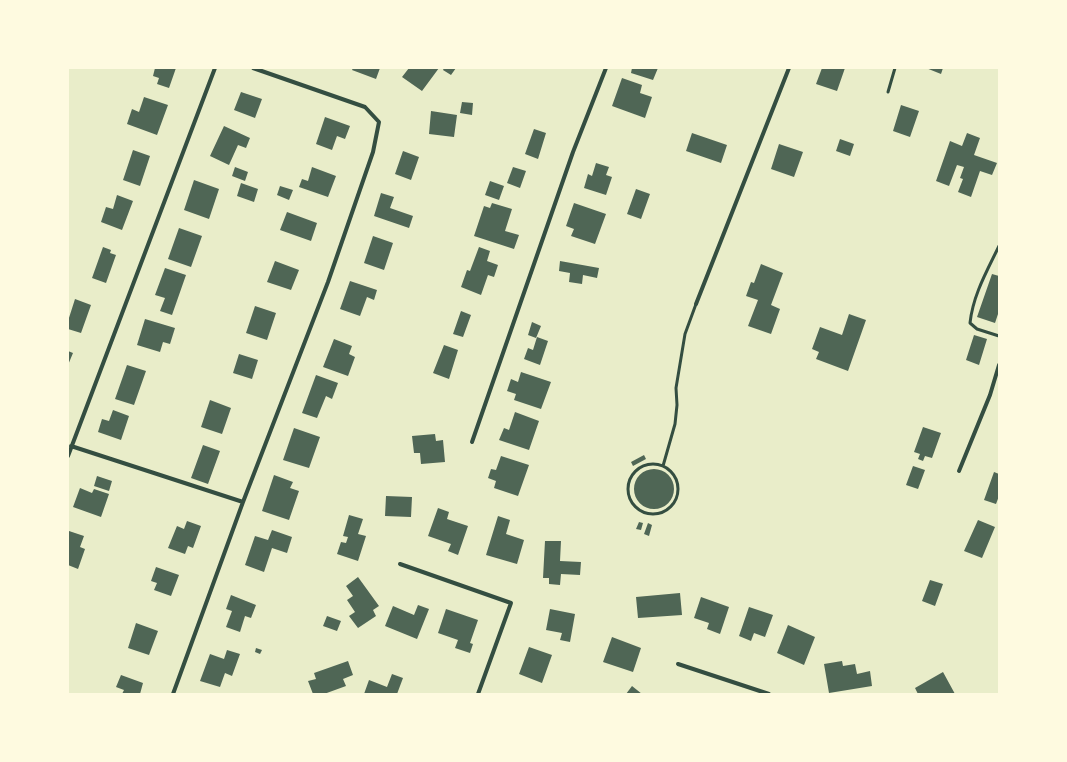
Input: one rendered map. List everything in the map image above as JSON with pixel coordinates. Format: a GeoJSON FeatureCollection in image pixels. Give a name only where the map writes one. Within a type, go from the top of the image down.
{"type":"FeatureCollection","features":[{"type":"Feature","properties":{"kind":"street"},"geometry":{"type":"LineString","coordinates":[[68,456],[215,68]]}},
{"type":"Feature","properties":{"kind":"street"},"geometry":{"type":"LineString","coordinates":[[173,694],[243,502],[328,282],[373,152],[379,122],[365,108],[253,68]]}},
{"type":"Feature","properties":{"kind":"street"},"geometry":{"type":"LineString","coordinates":[[472,442],[573,152],[606,68]]}},
{"type":"Feature","properties":{"kind":"street"},"geometry":{"type":"LineString","coordinates":[[696,304],[789,68]]}},
{"type":"Feature","properties":{"kind":"street"},"geometry":{"type":"LineString","coordinates":[[959,471],[990,394],[999,365]]}},
{"type":"Feature","properties":{"kind":"street"},"geometry":{"type":"LineString","coordinates":[[72,446],[243,502]]}},
{"type":"Feature","properties":{"kind":"street"},"geometry":{"type":"LineString","coordinates":[[400,564],[511,603],[478,694]]}},
{"type":"Feature","properties":{"kind":"street"},"geometry":{"type":"LineString","coordinates":[[678,664],[769,694]]}},
{"type":"Feature","properties":{"kind":"lane"},"geometry":{"type":"LineString","coordinates":[[888,92],[895,68]]}},
{"type":"Feature","properties":{"kind":"lane"},"geometry":{"type":"LineString","coordinates":[[999,246],[980,285],[970,323],[976,329],[999,335]]}},
{"type":"Feature","properties":{"kind":"lane"},"geometry":{"type":"LineString","coordinates":[[663,466],[675,424],[677,405],[676,388],[685,334],[696,304]]}},
{"type":"Feature","properties":{"kind":"lane"},"geometry":{"type":"LineString","coordinates":[[650,464],[663,466],[672,472],[676,480],[677,496],[674,503],[668,509],[652,514],[644,512],[637,508],[630,498],[628,486],[630,478],[642,466],[650,464]]}},
{"type":"Feature","properties":{"kind":"building"},"geometry":{"type":"Polygon","coordinates":[[[155,68],[176,68],[169,88],[157,84],[159,78],[153,76],[155,68]]]}},
{"type":"Feature","properties":{"kind":"building"},"geometry":{"type":"Polygon","coordinates":[[[353,68],[380,68],[376,79],[352,70],[353,68]]]}},
{"type":"Feature","properties":{"kind":"building"},"geometry":{"type":"Polygon","coordinates":[[[409,68],[439,68],[422,91],[402,77],[409,68]]]}},
{"type":"Feature","properties":{"kind":"building"},"geometry":{"type":"Polygon","coordinates":[[[444,68],[456,68],[451,75],[443,70],[444,68]]]}},
{"type":"Feature","properties":{"kind":"building"},"geometry":{"type":"Polygon","coordinates":[[[632,68],[658,68],[653,80],[631,73],[632,68]]]}},
{"type":"Feature","properties":{"kind":"building"},"geometry":{"type":"Polygon","coordinates":[[[822,68],[845,68],[837,91],[816,84],[822,68]]]}},
{"type":"Feature","properties":{"kind":"building"},"geometry":{"type":"Polygon","coordinates":[[[926,68],[943,68],[941,74],[926,68]]]}},
{"type":"Feature","properties":{"kind":"building"},"geometry":{"type":"Polygon","coordinates":[[[622,78],[642,85],[640,93],[652,97],[645,118],[612,106],[622,78]]]}},
{"type":"Feature","properties":{"kind":"building"},"geometry":{"type":"Polygon","coordinates":[[[241,92],[262,99],[255,118],[234,110],[241,92]]]}},
{"type":"Feature","properties":{"kind":"building"},"geometry":{"type":"Polygon","coordinates":[[[144,97],[168,105],[157,135],[127,124],[132,109],[139,112],[144,97]]]}},
{"type":"Feature","properties":{"kind":"building"},"geometry":{"type":"Polygon","coordinates":[[[462,102],[473,103],[472,115],[460,113],[462,102]]]}},
{"type":"Feature","properties":{"kind":"building"},"geometry":{"type":"Polygon","coordinates":[[[901,105],[919,111],[910,137],[893,131],[901,105]]]}},
{"type":"Feature","properties":{"kind":"building"},"geometry":{"type":"Polygon","coordinates":[[[431,111],[457,115],[454,137],[429,134],[431,111]]]}},
{"type":"Feature","properties":{"kind":"building"},"geometry":{"type":"Polygon","coordinates":[[[325,117],[350,126],[345,139],[337,136],[332,150],[316,144],[325,117]]]}},
{"type":"Feature","properties":{"kind":"building"},"geometry":{"type":"Polygon","coordinates":[[[224,126],[250,138],[246,148],[238,145],[229,165],[210,156],[224,126]]]}},
{"type":"Feature","properties":{"kind":"building"},"geometry":{"type":"Polygon","coordinates":[[[534,129],[546,133],[538,159],[525,154],[534,129]]]}},
{"type":"Feature","properties":{"kind":"building"},"geometry":{"type":"Polygon","coordinates":[[[692,133],[727,145],[721,163],[686,151],[692,133]]]}},
{"type":"Feature","properties":{"kind":"building"},"geometry":{"type":"Polygon","coordinates":[[[967,133],[980,138],[974,155],[997,163],[992,175],[980,171],[971,197],[958,192],[963,179],[960,178],[964,167],[957,165],[949,186],[936,181],[950,141],[962,146],[967,133]]]}},
{"type":"Feature","properties":{"kind":"building"},"geometry":{"type":"Polygon","coordinates":[[[840,139],[854,144],[850,156],[836,151],[840,139]]]}},
{"type":"Feature","properties":{"kind":"building"},"geometry":{"type":"Polygon","coordinates":[[[779,144],[803,152],[794,177],[771,169],[779,144]]]}},
{"type":"Feature","properties":{"kind":"building"},"geometry":{"type":"Polygon","coordinates":[[[133,150],[150,156],[140,186],[123,180],[133,150]]]}},
{"type":"Feature","properties":{"kind":"building"},"geometry":{"type":"Polygon","coordinates":[[[403,151],[419,157],[411,180],[395,174],[403,151]]]}},
{"type":"Feature","properties":{"kind":"building"},"geometry":{"type":"Polygon","coordinates":[[[596,163],[609,167],[606,175],[612,177],[606,195],[584,188],[588,174],[592,176],[596,163]]]}},
{"type":"Feature","properties":{"kind":"building"},"geometry":{"type":"Polygon","coordinates":[[[235,167],[248,172],[245,181],[232,176],[235,167]]]}},
{"type":"Feature","properties":{"kind":"building"},"geometry":{"type":"Polygon","coordinates":[[[312,167],[336,176],[328,197],[299,187],[302,179],[308,181],[312,167]]]}},
{"type":"Feature","properties":{"kind":"building"},"geometry":{"type":"Polygon","coordinates":[[[513,167],[526,171],[520,188],[507,183],[513,167]]]}},
{"type":"Feature","properties":{"kind":"building"},"geometry":{"type":"Polygon","coordinates":[[[194,180],[219,189],[209,219],[184,210],[194,180]]]}},
{"type":"Feature","properties":{"kind":"building"},"geometry":{"type":"Polygon","coordinates":[[[490,181],[504,186],[499,200],[485,195],[490,181]]]}},
{"type":"Feature","properties":{"kind":"building"},"geometry":{"type":"Polygon","coordinates":[[[241,183],[258,189],[254,202],[237,196],[241,183]]]}},
{"type":"Feature","properties":{"kind":"building"},"geometry":{"type":"Polygon","coordinates":[[[280,186],[293,190],[289,200],[277,195],[280,186]]]}},
{"type":"Feature","properties":{"kind":"building"},"geometry":{"type":"Polygon","coordinates":[[[636,189],[650,194],[641,219],[627,214],[636,189]]]}},
{"type":"Feature","properties":{"kind":"building"},"geometry":{"type":"Polygon","coordinates":[[[381,193],[394,197],[390,208],[413,216],[409,228],[374,216],[381,193]]]}},
{"type":"Feature","properties":{"kind":"building"},"geometry":{"type":"Polygon","coordinates":[[[117,195],[133,201],[122,230],[101,222],[106,207],[113,209],[117,195]]]}},
{"type":"Feature","properties":{"kind":"building"},"geometry":{"type":"Polygon","coordinates":[[[492,203],[512,209],[505,231],[519,235],[514,249],[474,236],[484,206],[490,208],[492,203]]]}},
{"type":"Feature","properties":{"kind":"building"},"geometry":{"type":"Polygon","coordinates":[[[574,203],[606,214],[595,244],[571,236],[574,229],[566,226],[574,203]]]}},
{"type":"Feature","properties":{"kind":"building"},"geometry":{"type":"Polygon","coordinates":[[[287,212],[317,223],[311,241],[280,230],[287,212]]]}},
{"type":"Feature","properties":{"kind":"building"},"geometry":{"type":"Polygon","coordinates":[[[179,228],[202,236],[191,267],[168,259],[179,228]]]}},
{"type":"Feature","properties":{"kind":"building"},"geometry":{"type":"Polygon","coordinates":[[[373,236],[393,243],[384,270],[364,263],[373,236]]]}},
{"type":"Feature","properties":{"kind":"building"},"geometry":{"type":"Polygon","coordinates":[[[103,247],[111,250],[110,253],[116,255],[106,283],[92,278],[103,247]]]}},
{"type":"Feature","properties":{"kind":"building"},"geometry":{"type":"Polygon","coordinates":[[[479,247],[490,251],[487,261],[498,265],[494,277],[488,275],[481,295],[461,287],[467,270],[470,271],[479,247]]]}},
{"type":"Feature","properties":{"kind":"building"},"geometry":{"type":"Polygon","coordinates":[[[275,261],[299,270],[291,290],[267,282],[275,261]]]}},
{"type":"Feature","properties":{"kind":"building"},"geometry":{"type":"Polygon","coordinates":[[[560,261],[599,268],[597,278],[583,275],[582,284],[569,282],[570,273],[559,271],[560,261]]]}},
{"type":"Feature","properties":{"kind":"building"},"geometry":{"type":"Polygon","coordinates":[[[761,264],[783,273],[771,305],[780,309],[771,334],[748,326],[758,300],[746,296],[751,282],[754,283],[761,264]]]}},
{"type":"Feature","properties":{"kind":"building"},"geometry":{"type":"Polygon","coordinates":[[[165,268],[186,275],[172,315],[160,311],[165,298],[155,295],[165,268]]]}},
{"type":"Feature","properties":{"kind":"building"},"geometry":{"type":"Polygon","coordinates":[[[992,274],[999,276],[999,311],[995,323],[977,317],[992,274]]]}},
{"type":"Feature","properties":{"kind":"building"},"geometry":{"type":"Polygon","coordinates":[[[350,281],[377,290],[374,300],[367,297],[360,316],[340,309],[350,281]]]}},
{"type":"Feature","properties":{"kind":"building"},"geometry":{"type":"Polygon","coordinates":[[[75,299],[91,305],[81,333],[68,329],[68,321],[75,299]]]}},
{"type":"Feature","properties":{"kind":"building"},"geometry":{"type":"Polygon","coordinates":[[[255,306],[276,313],[267,340],[246,333],[255,306]]]}},
{"type":"Feature","properties":{"kind":"building"},"geometry":{"type":"Polygon","coordinates":[[[461,311],[471,315],[463,337],[453,334],[461,311]]]}},
{"type":"Feature","properties":{"kind":"building"},"geometry":{"type":"Polygon","coordinates":[[[849,314],[866,320],[848,371],[816,359],[819,352],[812,349],[820,327],[842,335],[849,314]]]}},
{"type":"Feature","properties":{"kind":"building"},"geometry":{"type":"Polygon","coordinates":[[[145,319],[175,328],[170,344],[163,342],[160,352],[137,345],[145,319]]]}},
{"type":"Feature","properties":{"kind":"building"},"geometry":{"type":"Polygon","coordinates":[[[532,322],[541,326],[536,338],[528,335],[532,322]]]}},
{"type":"Feature","properties":{"kind":"building"},"geometry":{"type":"Polygon","coordinates":[[[974,335],[987,339],[979,365],[966,360],[974,335]]]}},
{"type":"Feature","properties":{"kind":"building"},"geometry":{"type":"Polygon","coordinates":[[[537,337],[548,341],[540,365],[524,359],[528,348],[533,350],[537,337]]]}},
{"type":"Feature","properties":{"kind":"building"},"geometry":{"type":"Polygon","coordinates":[[[334,339],[352,346],[349,354],[355,357],[348,376],[323,367],[334,339]]]}},
{"type":"Feature","properties":{"kind":"building"},"geometry":{"type":"Polygon","coordinates":[[[444,345],[458,350],[449,379],[433,373],[444,345]]]}},
{"type":"Feature","properties":{"kind":"building"},"geometry":{"type":"Polygon","coordinates":[[[68,351],[73,353],[68,365],[68,351]]]}},
{"type":"Feature","properties":{"kind":"building"},"geometry":{"type":"Polygon","coordinates":[[[239,354],[258,360],[252,379],[233,373],[239,354]]]}},
{"type":"Feature","properties":{"kind":"building"},"geometry":{"type":"Polygon","coordinates":[[[127,365],[146,371],[134,405],[115,399],[127,365]]]}},
{"type":"Feature","properties":{"kind":"building"},"geometry":{"type":"Polygon","coordinates":[[[521,372],[551,382],[541,409],[514,400],[516,394],[507,391],[511,379],[518,382],[521,372]]]}},
{"type":"Feature","properties":{"kind":"building"},"geometry":{"type":"Polygon","coordinates":[[[316,375],[338,383],[332,399],[326,396],[317,418],[302,413],[316,375]]]}},
{"type":"Feature","properties":{"kind":"building"},"geometry":{"type":"Polygon","coordinates":[[[210,400],[231,408],[222,434],[201,427],[210,400]]]}},
{"type":"Feature","properties":{"kind":"building"},"geometry":{"type":"Polygon","coordinates":[[[113,410],[129,416],[121,440],[98,432],[102,419],[109,421],[113,410]]]}},
{"type":"Feature","properties":{"kind":"building"},"geometry":{"type":"Polygon","coordinates":[[[515,412],[539,421],[529,450],[499,440],[504,428],[509,430],[515,412]]]}},
{"type":"Feature","properties":{"kind":"building"},"geometry":{"type":"Polygon","coordinates":[[[923,427],[941,433],[932,458],[925,456],[923,461],[918,459],[920,454],[914,452],[923,427]]]}},
{"type":"Feature","properties":{"kind":"building"},"geometry":{"type":"Polygon","coordinates":[[[294,428],[320,437],[309,468],[283,460],[294,428]]]}},
{"type":"Feature","properties":{"kind":"building"},"geometry":{"type":"Polygon","coordinates":[[[435,434],[436,441],[443,440],[445,462],[421,464],[420,453],[414,453],[412,436],[435,434]]]}},
{"type":"Feature","properties":{"kind":"building"},"geometry":{"type":"Polygon","coordinates":[[[203,445],[220,451],[208,484],[191,478],[203,445]]]}},
{"type":"Feature","properties":{"kind":"building"},"geometry":{"type":"Polygon","coordinates":[[[644,455],[646,459],[633,466],[631,462],[644,455]]]}},
{"type":"Feature","properties":{"kind":"building"},"geometry":{"type":"Polygon","coordinates":[[[501,456],[529,465],[518,496],[494,488],[496,481],[488,478],[491,469],[496,470],[501,456]]]}},
{"type":"Feature","properties":{"kind":"building"},"geometry":{"type":"Polygon","coordinates":[[[913,466],[925,470],[918,489],[906,485],[913,466]]]}},
{"type":"Feature","properties":{"kind":"building"},"geometry":{"type":"Polygon","coordinates":[[[650,469],[658,469],[665,472],[671,478],[674,489],[671,500],[665,506],[658,509],[650,509],[643,506],[637,500],[634,493],[634,485],[637,478],[643,472],[650,469]]]}},
{"type":"Feature","properties":{"kind":"building"},"geometry":{"type":"Polygon","coordinates":[[[994,472],[999,474],[999,496],[996,504],[984,500],[994,472]]]}},
{"type":"Feature","properties":{"kind":"building"},"geometry":{"type":"Polygon","coordinates":[[[274,475],[293,482],[290,488],[299,491],[289,520],[262,511],[274,475]]]}},
{"type":"Feature","properties":{"kind":"building"},"geometry":{"type":"Polygon","coordinates":[[[97,476],[112,481],[109,491],[94,486],[97,476]]]}},
{"type":"Feature","properties":{"kind":"building"},"geometry":{"type":"Polygon","coordinates":[[[80,488],[92,493],[94,489],[109,494],[101,517],[73,507],[80,488]]]}},
{"type":"Feature","properties":{"kind":"building"},"geometry":{"type":"Polygon","coordinates":[[[386,496],[412,497],[411,517],[385,516],[386,496]]]}},
{"type":"Feature","properties":{"kind":"building"},"geometry":{"type":"Polygon","coordinates":[[[438,508],[449,512],[447,519],[468,526],[458,555],[448,551],[451,544],[428,536],[438,508]]]}},
{"type":"Feature","properties":{"kind":"building"},"geometry":{"type":"Polygon","coordinates":[[[349,515],[363,519],[358,534],[366,536],[358,561],[337,554],[341,542],[346,543],[348,537],[343,536],[349,515]]]}},
{"type":"Feature","properties":{"kind":"building"},"geometry":{"type":"Polygon","coordinates":[[[498,516],[510,520],[506,534],[524,540],[517,564],[486,555],[498,516]]]}},
{"type":"Feature","properties":{"kind":"building"},"geometry":{"type":"Polygon","coordinates":[[[978,520],[995,527],[982,558],[964,551],[978,520]]]}},
{"type":"Feature","properties":{"kind":"building"},"geometry":{"type":"Polygon","coordinates":[[[187,521],[201,526],[193,548],[188,546],[185,554],[168,548],[177,526],[184,529],[187,521]]]}},
{"type":"Feature","properties":{"kind":"building"},"geometry":{"type":"Polygon","coordinates":[[[639,522],[643,523],[641,530],[636,529],[639,522]]]}},
{"type":"Feature","properties":{"kind":"building"},"geometry":{"type":"Polygon","coordinates":[[[648,523],[652,525],[649,536],[644,534],[648,523]]]}},
{"type":"Feature","properties":{"kind":"building"},"geometry":{"type":"Polygon","coordinates":[[[272,530],[292,537],[287,553],[272,548],[264,572],[245,565],[255,536],[268,540],[272,530]]]}},
{"type":"Feature","properties":{"kind":"building"},"geometry":{"type":"Polygon","coordinates":[[[69,531],[84,536],[80,547],[85,549],[78,569],[68,565],[69,531]]]}},
{"type":"Feature","properties":{"kind":"building"},"geometry":{"type":"Polygon","coordinates":[[[545,541],[561,541],[560,561],[581,562],[580,575],[561,574],[560,585],[549,584],[549,578],[543,578],[545,541]]]}},
{"type":"Feature","properties":{"kind":"building"},"geometry":{"type":"Polygon","coordinates":[[[156,567],[179,575],[171,596],[154,590],[157,583],[151,581],[156,567]]]}},
{"type":"Feature","properties":{"kind":"building"},"geometry":{"type":"Polygon","coordinates":[[[358,577],[379,606],[373,610],[376,616],[358,628],[349,616],[355,612],[347,600],[353,596],[346,586],[358,577]]]}},
{"type":"Feature","properties":{"kind":"building"},"geometry":{"type":"Polygon","coordinates":[[[930,580],[943,584],[935,606],[922,601],[930,580]]]}},
{"type":"Feature","properties":{"kind":"building"},"geometry":{"type":"Polygon","coordinates":[[[680,593],[682,615],[638,618],[636,597],[680,593]]]}},
{"type":"Feature","properties":{"kind":"building"},"geometry":{"type":"Polygon","coordinates":[[[231,595],[256,605],[251,618],[245,616],[240,632],[226,627],[232,611],[226,609],[231,595]]]}},
{"type":"Feature","properties":{"kind":"building"},"geometry":{"type":"Polygon","coordinates":[[[701,597],[729,607],[720,634],[707,629],[709,623],[694,618],[701,597]]]}},
{"type":"Feature","properties":{"kind":"building"},"geometry":{"type":"Polygon","coordinates":[[[418,605],[429,609],[417,639],[385,626],[393,606],[414,615],[418,605]]]}},
{"type":"Feature","properties":{"kind":"building"},"geometry":{"type":"Polygon","coordinates":[[[749,607],[773,615],[765,637],[754,633],[751,641],[739,636],[749,607]]]}},
{"type":"Feature","properties":{"kind":"building"},"geometry":{"type":"Polygon","coordinates":[[[446,609],[478,620],[470,643],[473,644],[470,653],[455,648],[458,640],[438,633],[446,609]]]}},
{"type":"Feature","properties":{"kind":"building"},"geometry":{"type":"Polygon","coordinates":[[[550,609],[575,614],[570,642],[560,640],[562,633],[546,630],[550,609]]]}},
{"type":"Feature","properties":{"kind":"building"},"geometry":{"type":"Polygon","coordinates":[[[327,616],[341,621],[337,631],[323,626],[327,616]]]}},
{"type":"Feature","properties":{"kind":"building"},"geometry":{"type":"Polygon","coordinates":[[[136,623],[158,631],[149,655],[128,648],[136,623]]]}},
{"type":"Feature","properties":{"kind":"building"},"geometry":{"type":"Polygon","coordinates":[[[788,625],[815,637],[804,665],[777,653],[788,625]]]}},
{"type":"Feature","properties":{"kind":"building"},"geometry":{"type":"Polygon","coordinates":[[[612,637],[641,648],[633,672],[603,662],[612,637]]]}},
{"type":"Feature","properties":{"kind":"building"},"geometry":{"type":"Polygon","coordinates":[[[529,647],[552,655],[542,683],[519,674],[529,647]]]}},
{"type":"Feature","properties":{"kind":"building"},"geometry":{"type":"Polygon","coordinates":[[[256,648],[262,650],[260,654],[255,652],[256,648]]]}},
{"type":"Feature","properties":{"kind":"building"},"geometry":{"type":"Polygon","coordinates":[[[227,650],[240,654],[232,676],[225,673],[220,687],[200,681],[210,654],[224,659],[227,650]]]}},
{"type":"Feature","properties":{"kind":"building"},"geometry":{"type":"Polygon","coordinates":[[[348,661],[353,675],[343,679],[346,686],[324,694],[313,694],[308,681],[316,679],[314,673],[348,661]]]}},
{"type":"Feature","properties":{"kind":"building"},"geometry":{"type":"Polygon","coordinates":[[[842,661],[843,666],[855,664],[857,674],[870,671],[872,686],[829,693],[824,664],[842,661]]]}},
{"type":"Feature","properties":{"kind":"building"},"geometry":{"type":"Polygon","coordinates":[[[943,672],[955,694],[918,694],[915,688],[943,672]]]}},
{"type":"Feature","properties":{"kind":"building"},"geometry":{"type":"Polygon","coordinates":[[[392,674],[403,678],[397,694],[364,694],[369,680],[387,687],[392,674]]]}},
{"type":"Feature","properties":{"kind":"building"},"geometry":{"type":"Polygon","coordinates":[[[121,675],[143,683],[140,694],[122,694],[124,690],[116,687],[121,675]]]}},
{"type":"Feature","properties":{"kind":"building"},"geometry":{"type":"Polygon","coordinates":[[[632,686],[642,694],[626,694],[632,686]]]}}]}
